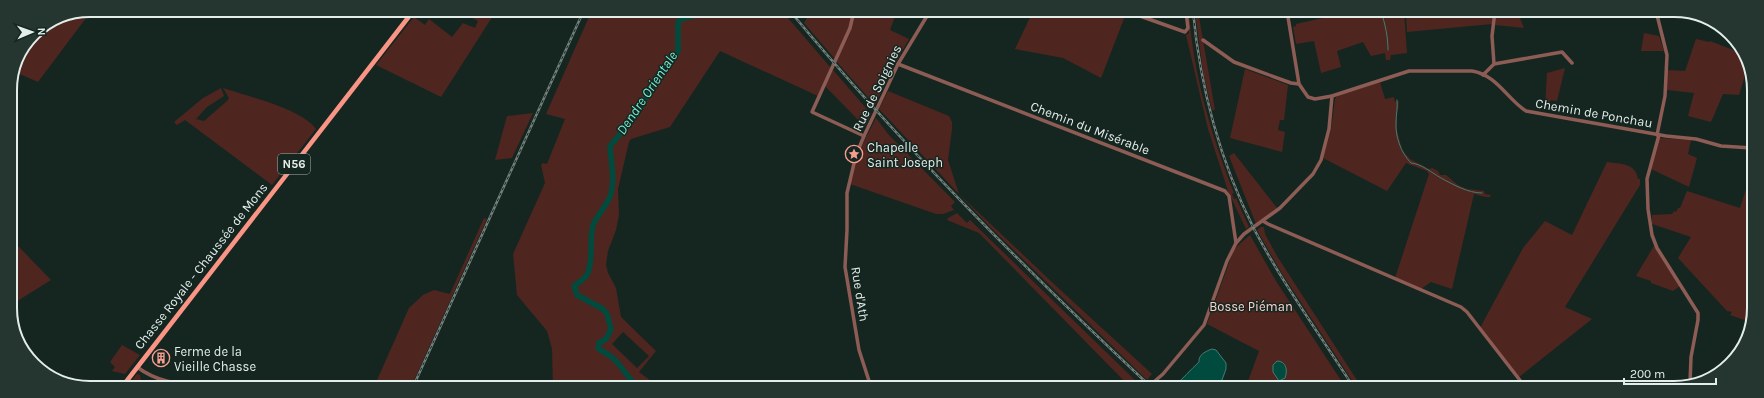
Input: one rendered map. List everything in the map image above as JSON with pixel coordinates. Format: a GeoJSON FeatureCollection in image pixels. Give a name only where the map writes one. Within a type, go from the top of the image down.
{"type":"FeatureCollection","features":[{"type":"Feature","properties":{"kind":"main road","name":"Chasse Royale - Chaussée de Mons"},"geometry":{"type":"LineString","coordinates":[[126,381],[409,17]]}},
{"type":"Feature","properties":{"kind":"street"},"geometry":{"type":"LineString","coordinates":[[853,17],[850,28],[812,112],[864,136]]}},
{"type":"Feature","properties":{"kind":"street","name":"Rue de Soignies"},"geometry":{"type":"LineString","coordinates":[[846,201],[851,172],[864,136],[898,64],[926,17]]}},
{"type":"Feature","properties":{"kind":"street"},"geometry":{"type":"LineString","coordinates":[[1144,17],[1186,31],[1186,17]]}},
{"type":"Feature","properties":{"kind":"street"},"geometry":{"type":"LineString","coordinates":[[1203,40],[1234,62],[1244,67],[1291,83],[1299,84],[1288,17]]}},
{"type":"Feature","properties":{"kind":"street"},"geometry":{"type":"LineString","coordinates":[[1494,17],[1492,36],[1494,64]]}},
{"type":"Feature","properties":{"kind":"street"},"geometry":{"type":"LineString","coordinates":[[1657,17],[1667,55],[1665,96],[1658,135],[1647,179],[1648,209],[1652,235],[1657,248],[1698,313],[1691,357],[1690,379]]}},
{"type":"Feature","properties":{"kind":"street"},"geometry":{"type":"LineString","coordinates":[[1483,75],[1494,64],[1562,52],[1572,63]]}},
{"type":"Feature","properties":{"kind":"street","name":"Chemin du Misérable"},"geometry":{"type":"LineString","coordinates":[[898,64],[1225,191],[1228,196],[1236,243]]}},
{"type":"Feature","properties":{"kind":"street","name":"Chemin de Ponchau"},"geometry":{"type":"LineString","coordinates":[[1299,84],[1310,98],[1315,99],[1332,96],[1414,70],[1472,72],[1483,75],[1500,85],[1516,103],[1526,111],[1658,135],[1696,139],[1721,146],[1747,148]]}},
{"type":"Feature","properties":{"kind":"street"},"geometry":{"type":"LineString","coordinates":[[1155,381],[1163,374],[1204,325],[1227,262],[1236,243],[1244,234],[1280,208],[1313,174],[1320,160],[1329,129],[1332,96]]}},
{"type":"Feature","properties":{"kind":"street","name":"Rue d'Ath"},"geometry":{"type":"LineString","coordinates":[[846,201],[847,230],[845,267],[859,350],[870,381]]}},
{"type":"Feature","properties":{"kind":"street"},"geometry":{"type":"LineString","coordinates":[[1263,221],[1463,308],[1520,381]]}},
{"type":"Feature","properties":{"kind":"street"},"geometry":{"type":"LineString","coordinates":[[137,367],[152,377],[168,381]]}},
{"type":"Feature","properties":{"kind":"green space"},"geometry":{"type":"Polygon","coordinates":[[[86,17],[38,82],[19,73],[28,52],[52,52],[52,28],[71,19],[86,17]]]}},
{"type":"Feature","properties":{"kind":"green space"},"geometry":{"type":"Polygon","coordinates":[[[414,17],[425,25],[429,19],[452,37],[463,23],[475,28],[478,21],[472,18],[492,17],[441,97],[376,65],[414,17]]]}},
{"type":"Feature","properties":{"kind":"green space"},"geometry":{"type":"Polygon","coordinates":[[[589,17],[787,17],[831,68],[818,96],[720,51],[670,127],[631,139],[629,142],[618,189],[619,215],[616,230],[608,251],[606,265],[608,273],[616,288],[621,317],[656,351],[639,372],[651,381],[553,381],[552,349],[547,331],[517,295],[513,254],[545,183],[541,165],[543,163],[547,164],[565,119],[546,114],[589,17]],[[657,76],[637,114],[610,146],[612,188],[611,147],[638,114],[657,76]],[[623,332],[612,344],[637,368],[649,356],[623,332]]]}},
{"type":"Feature","properties":{"kind":"green space"},"geometry":{"type":"Polygon","coordinates":[[[808,17],[852,17],[850,26],[835,59],[804,23],[808,17]]]}},
{"type":"Feature","properties":{"kind":"green space"},"geometry":{"type":"Polygon","coordinates":[[[853,17],[896,17],[890,30],[909,39],[894,65],[875,105],[836,61],[853,17]]]}},
{"type":"Feature","properties":{"kind":"green space"},"geometry":{"type":"Polygon","coordinates":[[[1030,17],[1125,17],[1101,78],[1063,58],[1015,49],[1030,17]]]}},
{"type":"Feature","properties":{"kind":"green space"},"geometry":{"type":"Polygon","coordinates":[[[1188,17],[1190,17],[1194,58],[1204,104],[1234,193],[1232,194],[1234,199],[1236,198],[1249,227],[1246,229],[1228,191],[1208,129],[1186,35],[1189,33],[1188,17]]]}},
{"type":"Feature","properties":{"kind":"green space"},"geometry":{"type":"Polygon","coordinates":[[[1196,17],[1199,17],[1215,110],[1212,110],[1203,72],[1196,17]]]}},
{"type":"Feature","properties":{"kind":"green space"},"geometry":{"type":"Polygon","coordinates":[[[1327,17],[1404,17],[1407,53],[1391,55],[1390,60],[1386,60],[1385,53],[1371,56],[1363,42],[1337,51],[1341,67],[1321,73],[1314,41],[1296,44],[1293,27],[1296,26],[1296,24],[1327,17]]]}},
{"type":"Feature","properties":{"kind":"green space"},"geometry":{"type":"Polygon","coordinates":[[[1406,17],[1493,17],[1492,24],[1407,32],[1406,17]]]}},
{"type":"Feature","properties":{"kind":"green space"},"geometry":{"type":"Polygon","coordinates":[[[1496,17],[1519,17],[1524,28],[1495,25],[1496,17]]]}},
{"type":"Feature","properties":{"kind":"green space"},"geometry":{"type":"Polygon","coordinates":[[[1644,33],[1659,36],[1664,51],[1641,51],[1644,33]]]}},
{"type":"Feature","properties":{"kind":"green space"},"geometry":{"type":"Polygon","coordinates":[[[1696,39],[1710,41],[1736,51],[1745,74],[1739,95],[1723,94],[1711,122],[1688,116],[1694,93],[1667,90],[1667,70],[1685,71],[1696,39]]]}},
{"type":"Feature","properties":{"kind":"green space"},"geometry":{"type":"Polygon","coordinates":[[[1565,68],[1557,101],[1551,100],[1545,109],[1547,73],[1565,68]]]}},
{"type":"Feature","properties":{"kind":"green space"},"geometry":{"type":"Polygon","coordinates":[[[1245,69],[1288,85],[1284,120],[1280,120],[1278,130],[1285,132],[1282,152],[1230,138],[1245,69]]]}},
{"type":"Feature","properties":{"kind":"green space"},"geometry":{"type":"Polygon","coordinates":[[[833,70],[871,114],[865,127],[825,86],[833,70]]]}},
{"type":"Feature","properties":{"kind":"green space"},"geometry":{"type":"Polygon","coordinates":[[[1380,82],[1385,99],[1394,97],[1395,102],[1399,101],[1397,112],[1397,130],[1402,150],[1410,159],[1429,169],[1432,168],[1438,171],[1440,175],[1446,175],[1458,185],[1467,189],[1484,191],[1485,194],[1491,195],[1490,197],[1486,197],[1474,194],[1452,289],[1431,282],[1421,289],[1395,278],[1429,174],[1427,171],[1406,163],[1387,191],[1323,158],[1331,130],[1335,99],[1337,96],[1380,82]]]}},
{"type":"Feature","properties":{"kind":"green space"},"geometry":{"type":"Polygon","coordinates":[[[221,88],[224,96],[207,107],[196,119],[204,121],[227,101],[229,98],[223,88],[287,109],[299,115],[316,129],[272,185],[185,120],[177,125],[174,122],[203,98],[221,88]]]}},
{"type":"Feature","properties":{"kind":"green space"},"geometry":{"type":"Polygon","coordinates":[[[888,91],[949,116],[952,122],[952,129],[948,160],[959,194],[1152,374],[1147,380],[989,226],[879,109],[888,91]]]}},
{"type":"Feature","properties":{"kind":"green space"},"geometry":{"type":"Polygon","coordinates":[[[533,113],[512,158],[495,160],[507,116],[533,113]]]}},
{"type":"Feature","properties":{"kind":"green space"},"geometry":{"type":"Polygon","coordinates":[[[876,118],[888,134],[955,202],[951,206],[954,210],[943,214],[936,214],[850,184],[857,155],[876,118]]]}},
{"type":"Feature","properties":{"kind":"green space"},"geometry":{"type":"Polygon","coordinates":[[[1659,138],[1691,140],[1688,154],[1697,158],[1689,187],[1651,169],[1659,138]]]}},
{"type":"Feature","properties":{"kind":"green space"},"geometry":{"type":"Polygon","coordinates":[[[1234,153],[1277,208],[1256,224],[1229,156],[1234,153]]]}},
{"type":"Feature","properties":{"kind":"green space"},"geometry":{"type":"Polygon","coordinates":[[[1607,162],[1631,167],[1637,174],[1638,179],[1640,179],[1640,185],[1565,307],[1592,319],[1519,377],[1480,328],[1523,248],[1545,221],[1572,235],[1607,162]]]}},
{"type":"Feature","properties":{"kind":"green space"},"geometry":{"type":"Polygon","coordinates":[[[1747,186],[1746,321],[1730,315],[1732,312],[1727,311],[1678,258],[1691,237],[1652,224],[1652,215],[1672,214],[1674,211],[1676,212],[1678,208],[1680,208],[1687,191],[1740,208],[1747,186]]]}},
{"type":"Feature","properties":{"kind":"green space"},"geometry":{"type":"Polygon","coordinates":[[[957,213],[967,223],[970,220],[1136,381],[1124,381],[979,233],[947,220],[957,213]]]}},
{"type":"Feature","properties":{"kind":"green space"},"geometry":{"type":"Polygon","coordinates":[[[484,218],[487,219],[414,381],[377,381],[409,308],[423,295],[434,290],[450,294],[484,218]]]}},
{"type":"Feature","properties":{"kind":"green space"},"geometry":{"type":"Polygon","coordinates":[[[1264,227],[1265,234],[1277,256],[1357,381],[1352,381],[1281,272],[1257,230],[1264,227]]]}},
{"type":"Feature","properties":{"kind":"green space","name":"Bosse Piéman"},"geometry":{"type":"Polygon","coordinates":[[[1250,235],[1276,281],[1341,381],[1248,381],[1259,351],[1207,324],[1234,249],[1250,235]]]}},
{"type":"Feature","properties":{"kind":"green space"},"geometry":{"type":"Polygon","coordinates":[[[1655,244],[1680,286],[1673,291],[1636,276],[1655,244]]]}},
{"type":"Feature","properties":{"kind":"green space"},"geometry":{"type":"Polygon","coordinates":[[[17,247],[51,280],[17,301],[17,247]]]}},
{"type":"Feature","properties":{"kind":"green space"},"geometry":{"type":"Polygon","coordinates":[[[122,345],[140,355],[125,374],[112,371],[115,367],[110,362],[122,345]]]}},
{"type":"Feature","properties":{"kind":"green space"},"geometry":{"type":"Polygon","coordinates":[[[137,374],[140,375],[141,381],[132,381],[137,374]]]}},
{"type":"Feature","properties":{"kind":"shaded area"},"geometry":{"type":"Polygon","coordinates":[[[1212,349],[1216,350],[1226,363],[1226,369],[1222,380],[1180,381],[1199,362],[1201,355],[1212,349]]]}},
{"type":"Feature","properties":{"kind":"shaded area"},"geometry":{"type":"Polygon","coordinates":[[[1277,361],[1280,361],[1286,366],[1285,378],[1279,381],[1273,372],[1273,365],[1277,361]]]}},
{"type":"Feature","properties":{"kind":"waterway","name":"Dendre Orientale"},"geometry":{"type":"LineString","coordinates":[[633,381],[611,356],[598,348],[599,343],[606,339],[611,329],[607,314],[603,309],[577,295],[574,286],[586,276],[588,271],[591,259],[591,237],[593,225],[611,193],[612,173],[610,146],[637,114],[659,73],[673,59],[678,51],[678,23],[681,19],[688,17]]}},
{"type":"Feature","properties":{"kind":"waterway"},"geometry":{"type":"LineString","coordinates":[[1383,17],[1386,30],[1388,50]]}},
{"type":"Feature","properties":{"kind":"waterway"},"geometry":{"type":"LineString","coordinates":[[1397,100],[1396,127],[1398,138],[1407,159],[1411,163],[1423,167],[1461,188],[1472,192],[1482,193]]}},
{"type":"Feature","properties":{"kind":"railway"},"geometry":{"type":"LineString","coordinates":[[416,381],[581,17]]}},
{"type":"Feature","properties":{"kind":"railway"},"geometry":{"type":"LineString","coordinates":[[795,17],[875,110],[964,205],[1145,381]]}},
{"type":"Feature","properties":{"kind":"railway"},"geometry":{"type":"LineString","coordinates":[[1194,17],[1206,95],[1213,123],[1231,177],[1242,203],[1254,229],[1277,270],[1349,381]]}},
{"type":"Feature","properties":{"kind":"place","name":"Chapelle Saint Joseph"},"geometry":{"type":"Point","coordinates":[854,154]}},
{"type":"Feature","properties":{"kind":"place","name":"Ferme de la Vieille Chasse"},"geometry":{"type":"Point","coordinates":[161,358]}}]}
